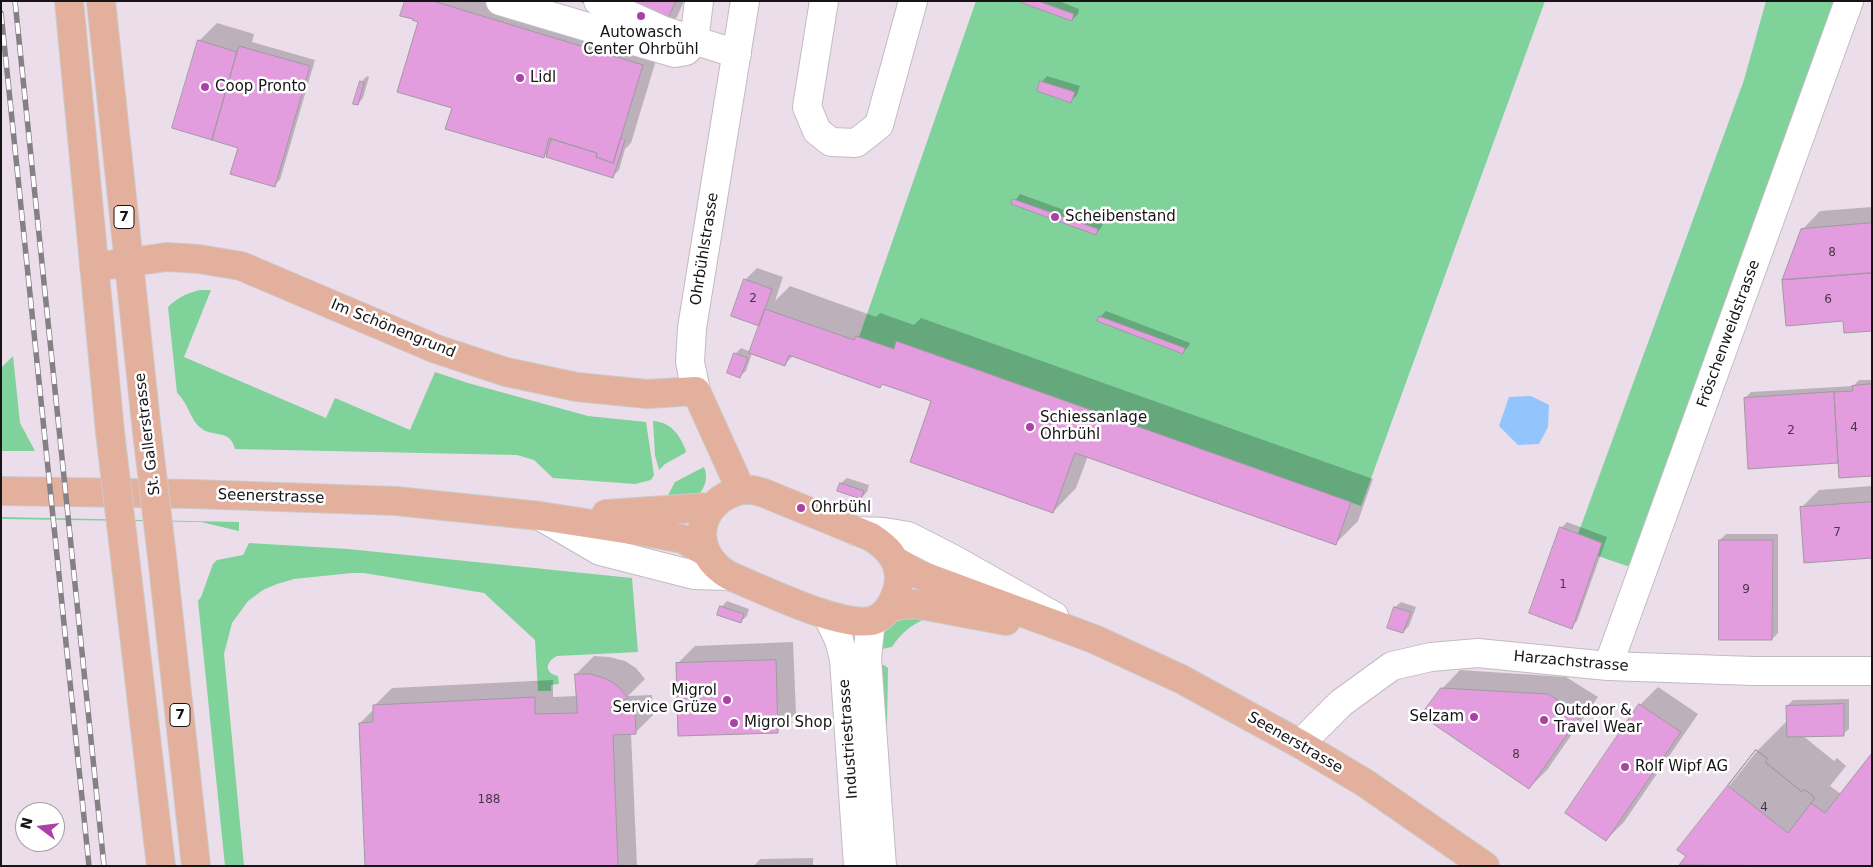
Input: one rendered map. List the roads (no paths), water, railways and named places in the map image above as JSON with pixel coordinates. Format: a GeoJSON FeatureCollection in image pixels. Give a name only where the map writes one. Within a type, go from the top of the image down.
{"type":"FeatureCollection","features":[{"type":"Feature","properties":{"kind":"main road"},"geometry":{"type":"LineString","coordinates":[[69,1],[110,432],[161,866]]}},
{"type":"Feature","properties":{"kind":"main road","name":"St. Gallerstrasse"},"geometry":{"type":"LineString","coordinates":[[101,1],[128,262],[196,866]]}},
{"type":"Feature","properties":{"kind":"main road","name":"Im Schönengrund"},"geometry":{"type":"LineString","coordinates":[[94,267],[167,257],[198,259],[241,266],[436,349],[506,372],[577,387],[647,394],[696,391]]}},
{"type":"Feature","properties":{"kind":"main road","name":"Ohrbühlstrasse"},"geometry":{"type":"LineString","coordinates":[[696,391],[740,490]]}},
{"type":"Feature","properties":{"kind":"main road"},"geometry":{"type":"LineString","coordinates":[[705,552],[702,541],[702,529],[705,518],[719,499],[729,493],[740,490]]}},
{"type":"Feature","properties":{"kind":"main road","name":"Seenerstrasse"},"geometry":{"type":"LineString","coordinates":[[740,490],[753,490],[764,493],[856,531],[881,543],[890,551],[896,561],[918,574],[1094,639],[1181,680],[1300,744],[1365,783],[1485,866]]}},
{"type":"Feature","properties":{"kind":"main road","name":"Seenerstrasse"},"geometry":{"type":"LineString","coordinates":[[1,491],[193,494],[396,501],[540,516],[682,539],[705,552],[719,571],[827,615],[848,621],[916,604],[1094,639]]}},
{"type":"Feature","properties":{"kind":"main road","name":"Seenerstrasse"},"geometry":{"type":"LineString","coordinates":[[540,516],[711,508]]}},
{"type":"Feature","properties":{"kind":"main road"},"geometry":{"type":"LineString","coordinates":[[881,614],[896,596],[899,573],[896,561]]}},
{"type":"Feature","properties":{"kind":"street"},"geometry":{"type":"LineString","coordinates":[[500,1],[675,53],[686,51],[694,42],[699,1]]}},
{"type":"Feature","properties":{"kind":"street"},"geometry":{"type":"LineString","coordinates":[[561,1],[568,4],[593,29]]}},
{"type":"Feature","properties":{"kind":"street"},"geometry":{"type":"LineString","coordinates":[[598,1],[662,30],[694,42],[737,54]]}},
{"type":"Feature","properties":{"kind":"street","name":"Ohrbühlstrasse"},"geometry":{"type":"LineString","coordinates":[[696,391],[690,362],[692,328],[745,1]]}},
{"type":"Feature","properties":{"kind":"street"},"geometry":{"type":"LineString","coordinates":[[824,1],[807,107],[817,131],[831,142],[856,143],[879,126],[912,1]]}},
{"type":"Feature","properties":{"kind":"street","name":"Fröschenweidstrasse"},"geometry":{"type":"LineString","coordinates":[[1608,666],[1849,1]]}},
{"type":"Feature","properties":{"kind":"street","name":"Seenerstrasse"},"geometry":{"type":"LineString","coordinates":[[540,516],[600,551],[694,575],[730,576]]}},
{"type":"Feature","properties":{"kind":"street","name":"Seenerstrasse"},"geometry":{"type":"LineString","coordinates":[[856,531],[884,532],[908,536],[953,559],[1094,639]]}},
{"type":"Feature","properties":{"kind":"street","name":"Industriestrasse"},"geometry":{"type":"LineString","coordinates":[[881,614],[867,658],[882,866]]}},
{"type":"Feature","properties":{"kind":"street","name":"Industriestrasse"},"geometry":{"type":"LineString","coordinates":[[827,615],[839,640],[844,659],[858,866]]}},
{"type":"Feature","properties":{"kind":"street","name":"Harzachstrasse"},"geometry":{"type":"LineString","coordinates":[[1300,744],[1341,703],[1392,666],[1431,657],[1478,653],[1608,666],[1753,671],[1872,670]]}},
{"type":"Feature","properties":{"kind":"water"},"geometry":{"type":"Polygon","coordinates":[[[1531,396],[1549,405],[1548,427],[1539,444],[1518,445],[1499,426],[1509,397],[1531,396]]]}},
{"type":"Feature","properties":{"kind":"railway"},"geometry":{"type":"LineString","coordinates":[[15,1],[104,866]]}},
{"type":"Feature","properties":{"kind":"railway"},"geometry":{"type":"LineString","coordinates":[[1,13],[89,866]]}},
{"type":"Feature","properties":{"kind":"place","name":"Autowasch Center Ohrbühl"},"geometry":{"type":"Point","coordinates":[641,16]}},
{"type":"Feature","properties":{"kind":"place","name":"Lidl"},"geometry":{"type":"Point","coordinates":[520,78]}},
{"type":"Feature","properties":{"kind":"place","name":"Coop Pronto"},"geometry":{"type":"Point","coordinates":[205,87]}},
{"type":"Feature","properties":{"kind":"place","name":"Scheibenstand"},"geometry":{"type":"Point","coordinates":[1055,217]}},
{"type":"Feature","properties":{"kind":"place","name":"Schiessanlage Ohrbühl"},"geometry":{"type":"Point","coordinates":[1030,427]}},
{"type":"Feature","properties":{"kind":"place","name":"Ohrbühl"},"geometry":{"type":"Point","coordinates":[801,508]}},
{"type":"Feature","properties":{"kind":"place","name":"Migrol Service Grüze"},"geometry":{"type":"Point","coordinates":[727,700]}},
{"type":"Feature","properties":{"kind":"place","name":"Selzam"},"geometry":{"type":"Point","coordinates":[1474,717]}},
{"type":"Feature","properties":{"kind":"place","name":"Outdoor & Travel Wear"},"geometry":{"type":"Point","coordinates":[1544,720]}},
{"type":"Feature","properties":{"kind":"place","name":"Migrol Shop"},"geometry":{"type":"Point","coordinates":[734,723]}},
{"type":"Feature","properties":{"kind":"place","name":"Rolf Wipf AG"},"geometry":{"type":"Point","coordinates":[1625,767]}}]}
